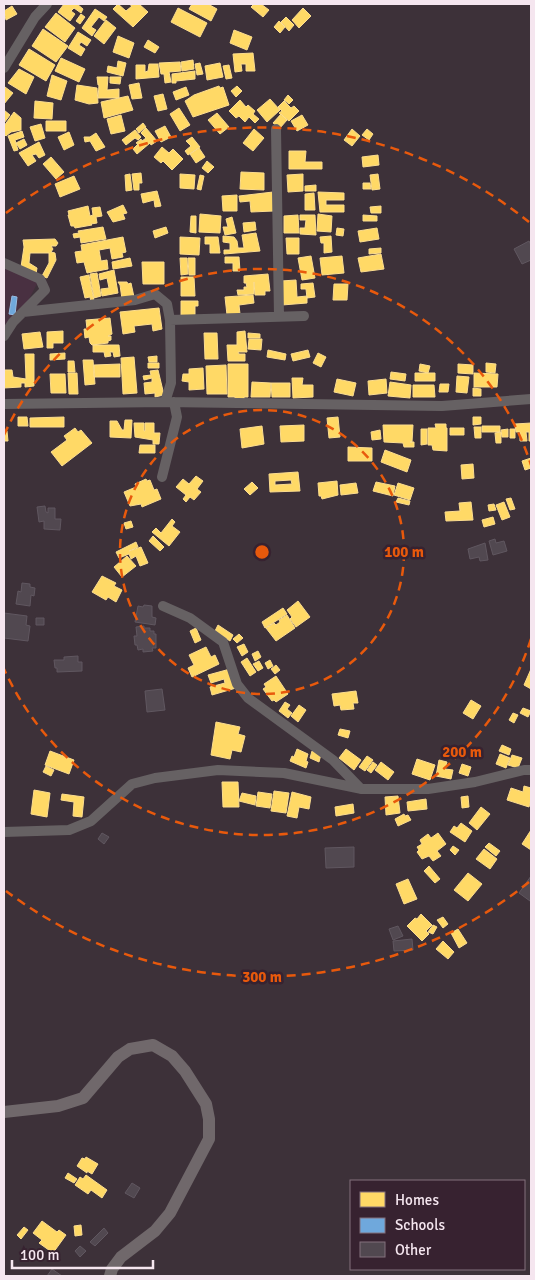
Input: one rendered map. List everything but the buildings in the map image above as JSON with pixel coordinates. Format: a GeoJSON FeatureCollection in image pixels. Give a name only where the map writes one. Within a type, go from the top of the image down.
{"type":"FeatureCollection","features":[{"type":"Feature","properties":{"kind":"main road"},"geometry":{"type":"LineString","coordinates":[[4,1112],[58,1106],[83,1098],[118,1058],[130,1049],[153,1045],[172,1056],[206,1104],[209,1120],[209,1139],[170,1213],[155,1231],[121,1257],[112,1269],[110,1276]]}},
{"type":"Feature","properties":{"kind":"street"},"geometry":{"type":"LineString","coordinates":[[4,68],[35,18],[47,4]]}},
{"type":"Feature","properties":{"kind":"street"},"geometry":{"type":"LineString","coordinates":[[276,129],[279,316]]}},
{"type":"Feature","properties":{"kind":"street"},"geometry":{"type":"LineString","coordinates":[[4,263],[40,279],[45,290],[13,322],[4,336]]}},
{"type":"Feature","properties":{"kind":"street"},"geometry":{"type":"LineString","coordinates":[[23,312],[134,300],[155,294],[167,304],[170,320],[170,402],[177,417],[162,476]]}},
{"type":"Feature","properties":{"kind":"street"},"geometry":{"type":"LineString","coordinates":[[170,320],[304,316]]}},
{"type":"Feature","properties":{"kind":"street"},"geometry":{"type":"LineString","coordinates":[[4,404],[170,402],[442,406],[531,399]]}},
{"type":"Feature","properties":{"kind":"street"},"geometry":{"type":"LineString","coordinates":[[163,606],[190,618],[223,642],[237,684],[248,698],[333,760],[362,789]]}},
{"type":"Feature","properties":{"kind":"street"},"geometry":{"type":"LineString","coordinates":[[4,832],[69,830],[91,821],[132,784],[155,778],[218,770],[284,773],[362,789],[428,789],[475,782],[531,770]]}},
{"type":"Feature","properties":{"kind":"shaded area"},"geometry":{"type":"Polygon","coordinates":[[[4,264],[38,282],[29,299],[4,335],[4,264]]]}}]}
